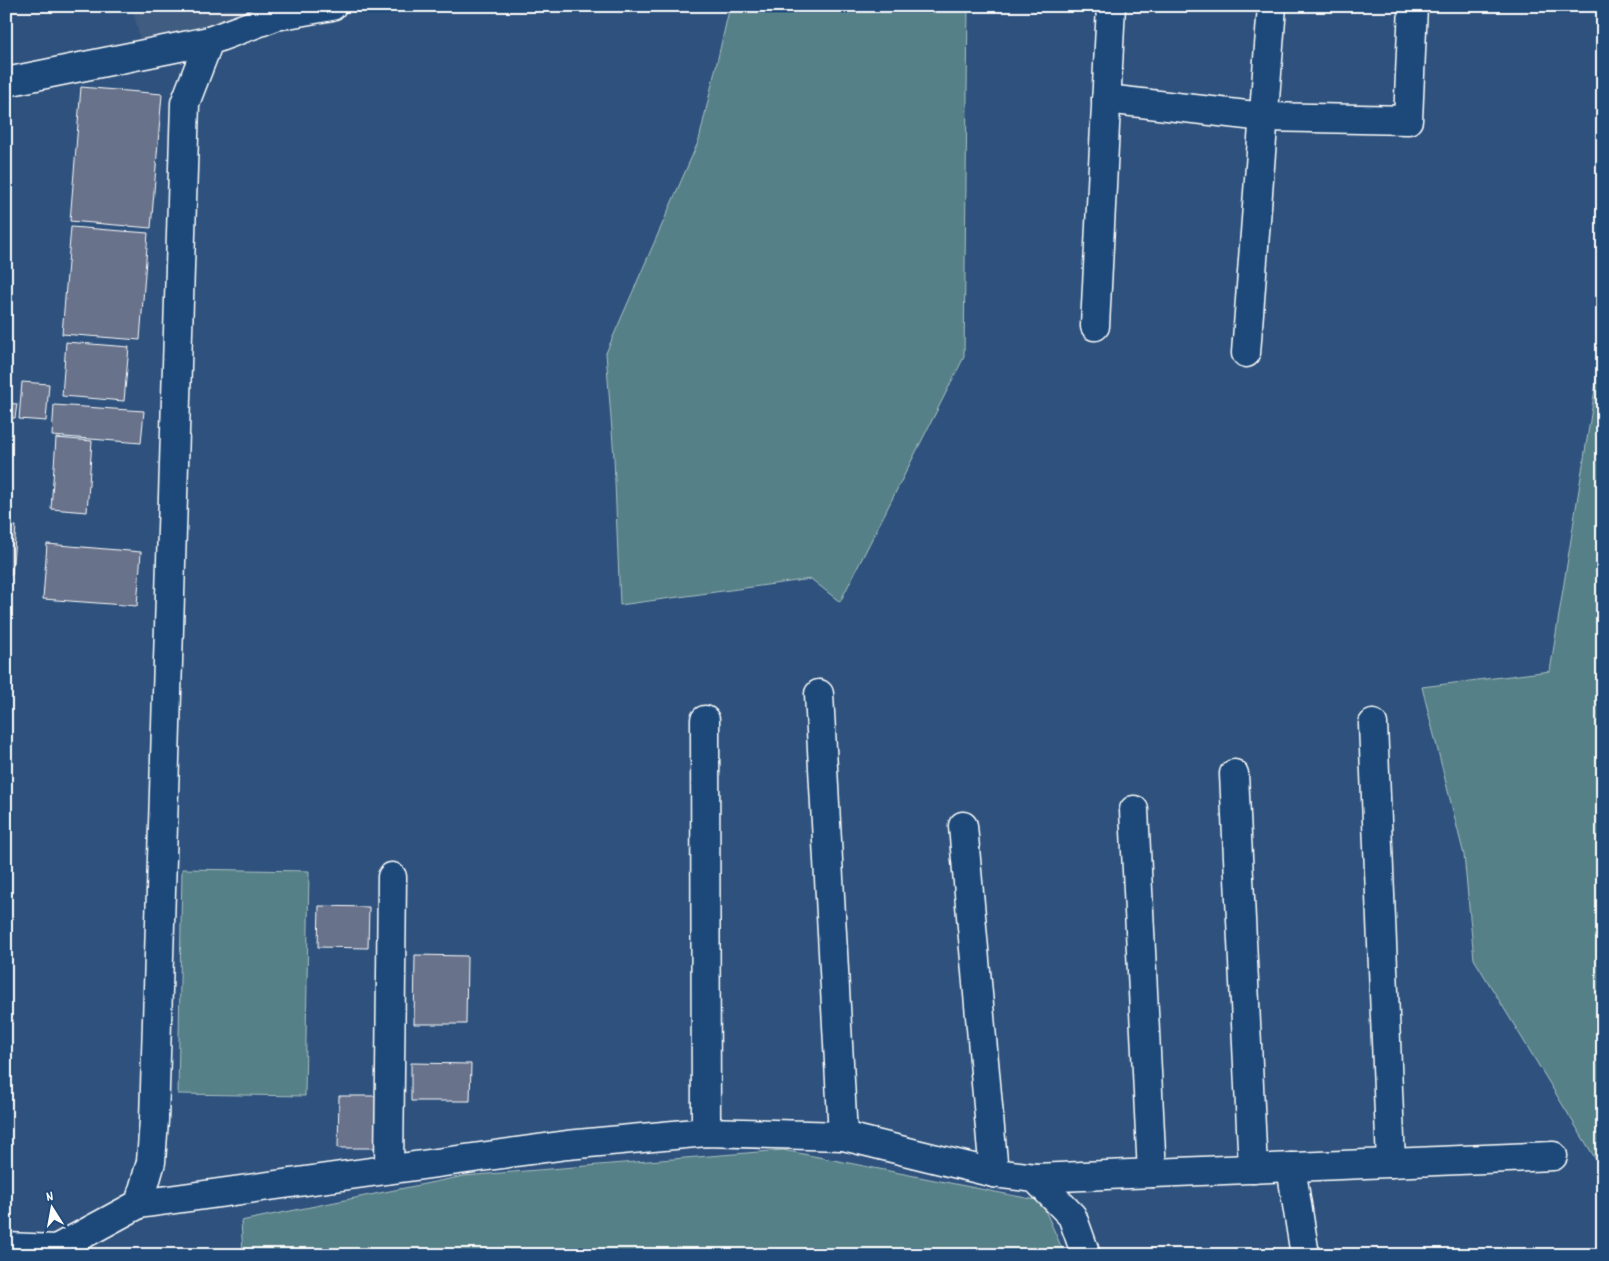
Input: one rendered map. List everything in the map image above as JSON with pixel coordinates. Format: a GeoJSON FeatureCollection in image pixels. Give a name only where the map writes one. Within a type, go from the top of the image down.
{"type":"FeatureCollection","features":[{"type":"Feature","properties":{"kind":"street"},"geometry":{"type":"LineString","coordinates":[[6,82],[209,41],[276,16],[332,6]]}},
{"type":"Feature","properties":{"kind":"street"},"geometry":{"type":"LineString","coordinates":[[1095,326],[1111,6]]}},
{"type":"Feature","properties":{"kind":"street"},"geometry":{"type":"LineString","coordinates":[[1246,353],[1272,6]]}},
{"type":"Feature","properties":{"kind":"street"},"geometry":{"type":"LineString","coordinates":[[1106,99],[1264,117],[1408,120],[1413,6]]}},
{"type":"Feature","properties":{"kind":"street"},"geometry":{"type":"LineString","coordinates":[[139,1204],[151,1162],[154,1120],[184,103],[209,41]]}},
{"type":"Feature","properties":{"kind":"street"},"geometry":{"type":"LineString","coordinates":[[819,694],[843,1136]]}},
{"type":"Feature","properties":{"kind":"street"},"geometry":{"type":"LineString","coordinates":[[706,720],[706,1132]]}},
{"type":"Feature","properties":{"kind":"street"},"geometry":{"type":"LineString","coordinates":[[1373,724],[1391,1163]]}},
{"type":"Feature","properties":{"kind":"street"},"geometry":{"type":"LineString","coordinates":[[1234,774],[1253,1169]]}},
{"type":"Feature","properties":{"kind":"street"},"geometry":{"type":"LineString","coordinates":[[1134,810],[1152,1173]]}},
{"type":"Feature","properties":{"kind":"street"},"geometry":{"type":"LineString","coordinates":[[962,826],[994,1173]]}},
{"type":"Feature","properties":{"kind":"street"},"geometry":{"type":"LineString","coordinates":[[390,1169],[392,877]]}},
{"type":"Feature","properties":{"kind":"street"},"geometry":{"type":"LineString","coordinates":[[6,1247],[56,1250],[139,1204],[567,1145],[706,1132],[843,1136],[994,1173],[1035,1178],[1552,1156]]}},
{"type":"Feature","properties":{"kind":"street"},"geometry":{"type":"LineString","coordinates":[[1291,1167],[1305,1255]]}},
{"type":"Feature","properties":{"kind":"street"},"geometry":{"type":"LineString","coordinates":[[1035,1178],[1072,1216],[1086,1255]]}},
{"type":"Feature","properties":{"kind":"shaded area"},"geometry":{"type":"Polygon","coordinates":[[[132,6],[300,6],[142,47],[132,6]]]}},
{"type":"Feature","properties":{"kind":"green space"},"geometry":{"type":"Polygon","coordinates":[[[730,6],[968,6],[964,357],[840,602],[811,579],[620,605],[614,457],[606,353],[699,140],[730,6]]]}},
{"type":"Feature","properties":{"kind":"green space"},"geometry":{"type":"Polygon","coordinates":[[[1603,339],[1603,1168],[1601,1168],[1474,959],[1464,855],[1422,687],[1550,671],[1603,339]]]}},
{"type":"Feature","properties":{"kind":"green space"},"geometry":{"type":"Polygon","coordinates":[[[182,869],[309,871],[305,1096],[178,1094],[182,869]]]}},
{"type":"Feature","properties":{"kind":"green space"},"geometry":{"type":"Polygon","coordinates":[[[783,1150],[1041,1201],[1065,1255],[243,1255],[241,1221],[464,1176],[783,1150]]]}},
{"type":"Feature","properties":{"kind":"building"},"geometry":{"type":"Polygon","coordinates":[[[81,87],[162,94],[151,228],[70,221],[81,87]]]}},
{"type":"Feature","properties":{"kind":"building"},"geometry":{"type":"Polygon","coordinates":[[[71,227],[148,233],[140,340],[62,334],[71,227]]]}},
{"type":"Feature","properties":{"kind":"building"},"geometry":{"type":"Polygon","coordinates":[[[66,342],[129,347],[124,401],[62,396],[66,342]]]}},
{"type":"Feature","properties":{"kind":"building"},"geometry":{"type":"Polygon","coordinates":[[[22,382],[49,384],[46,421],[19,419],[22,382]]]}},
{"type":"Feature","properties":{"kind":"building"},"geometry":{"type":"Polygon","coordinates":[[[6,403],[17,404],[15,418],[6,418],[6,403]]]}},
{"type":"Feature","properties":{"kind":"building"},"geometry":{"type":"Polygon","coordinates":[[[54,405],[144,411],[141,443],[52,436],[54,405]]]}},
{"type":"Feature","properties":{"kind":"building"},"geometry":{"type":"Polygon","coordinates":[[[56,438],[92,441],[87,512],[51,509],[56,438]]]}},
{"type":"Feature","properties":{"kind":"building"},"geometry":{"type":"Polygon","coordinates":[[[6,525],[16,526],[12,575],[6,574],[6,525]]]}},
{"type":"Feature","properties":{"kind":"building"},"geometry":{"type":"Polygon","coordinates":[[[47,544],[141,552],[137,606],[43,599],[47,544]]]}},
{"type":"Feature","properties":{"kind":"building"},"geometry":{"type":"Polygon","coordinates":[[[319,906],[369,907],[368,948],[318,947],[319,906]]]}},
{"type":"Feature","properties":{"kind":"building"},"geometry":{"type":"Polygon","coordinates":[[[415,955],[467,956],[466,1024],[414,1024],[415,955]]]}},
{"type":"Feature","properties":{"kind":"building"},"geometry":{"type":"Polygon","coordinates":[[[411,1063],[471,1064],[470,1101],[411,1101],[411,1063]]]}},
{"type":"Feature","properties":{"kind":"building"},"geometry":{"type":"Polygon","coordinates":[[[339,1096],[379,1096],[378,1148],[338,1148],[339,1096]]]}}]}
